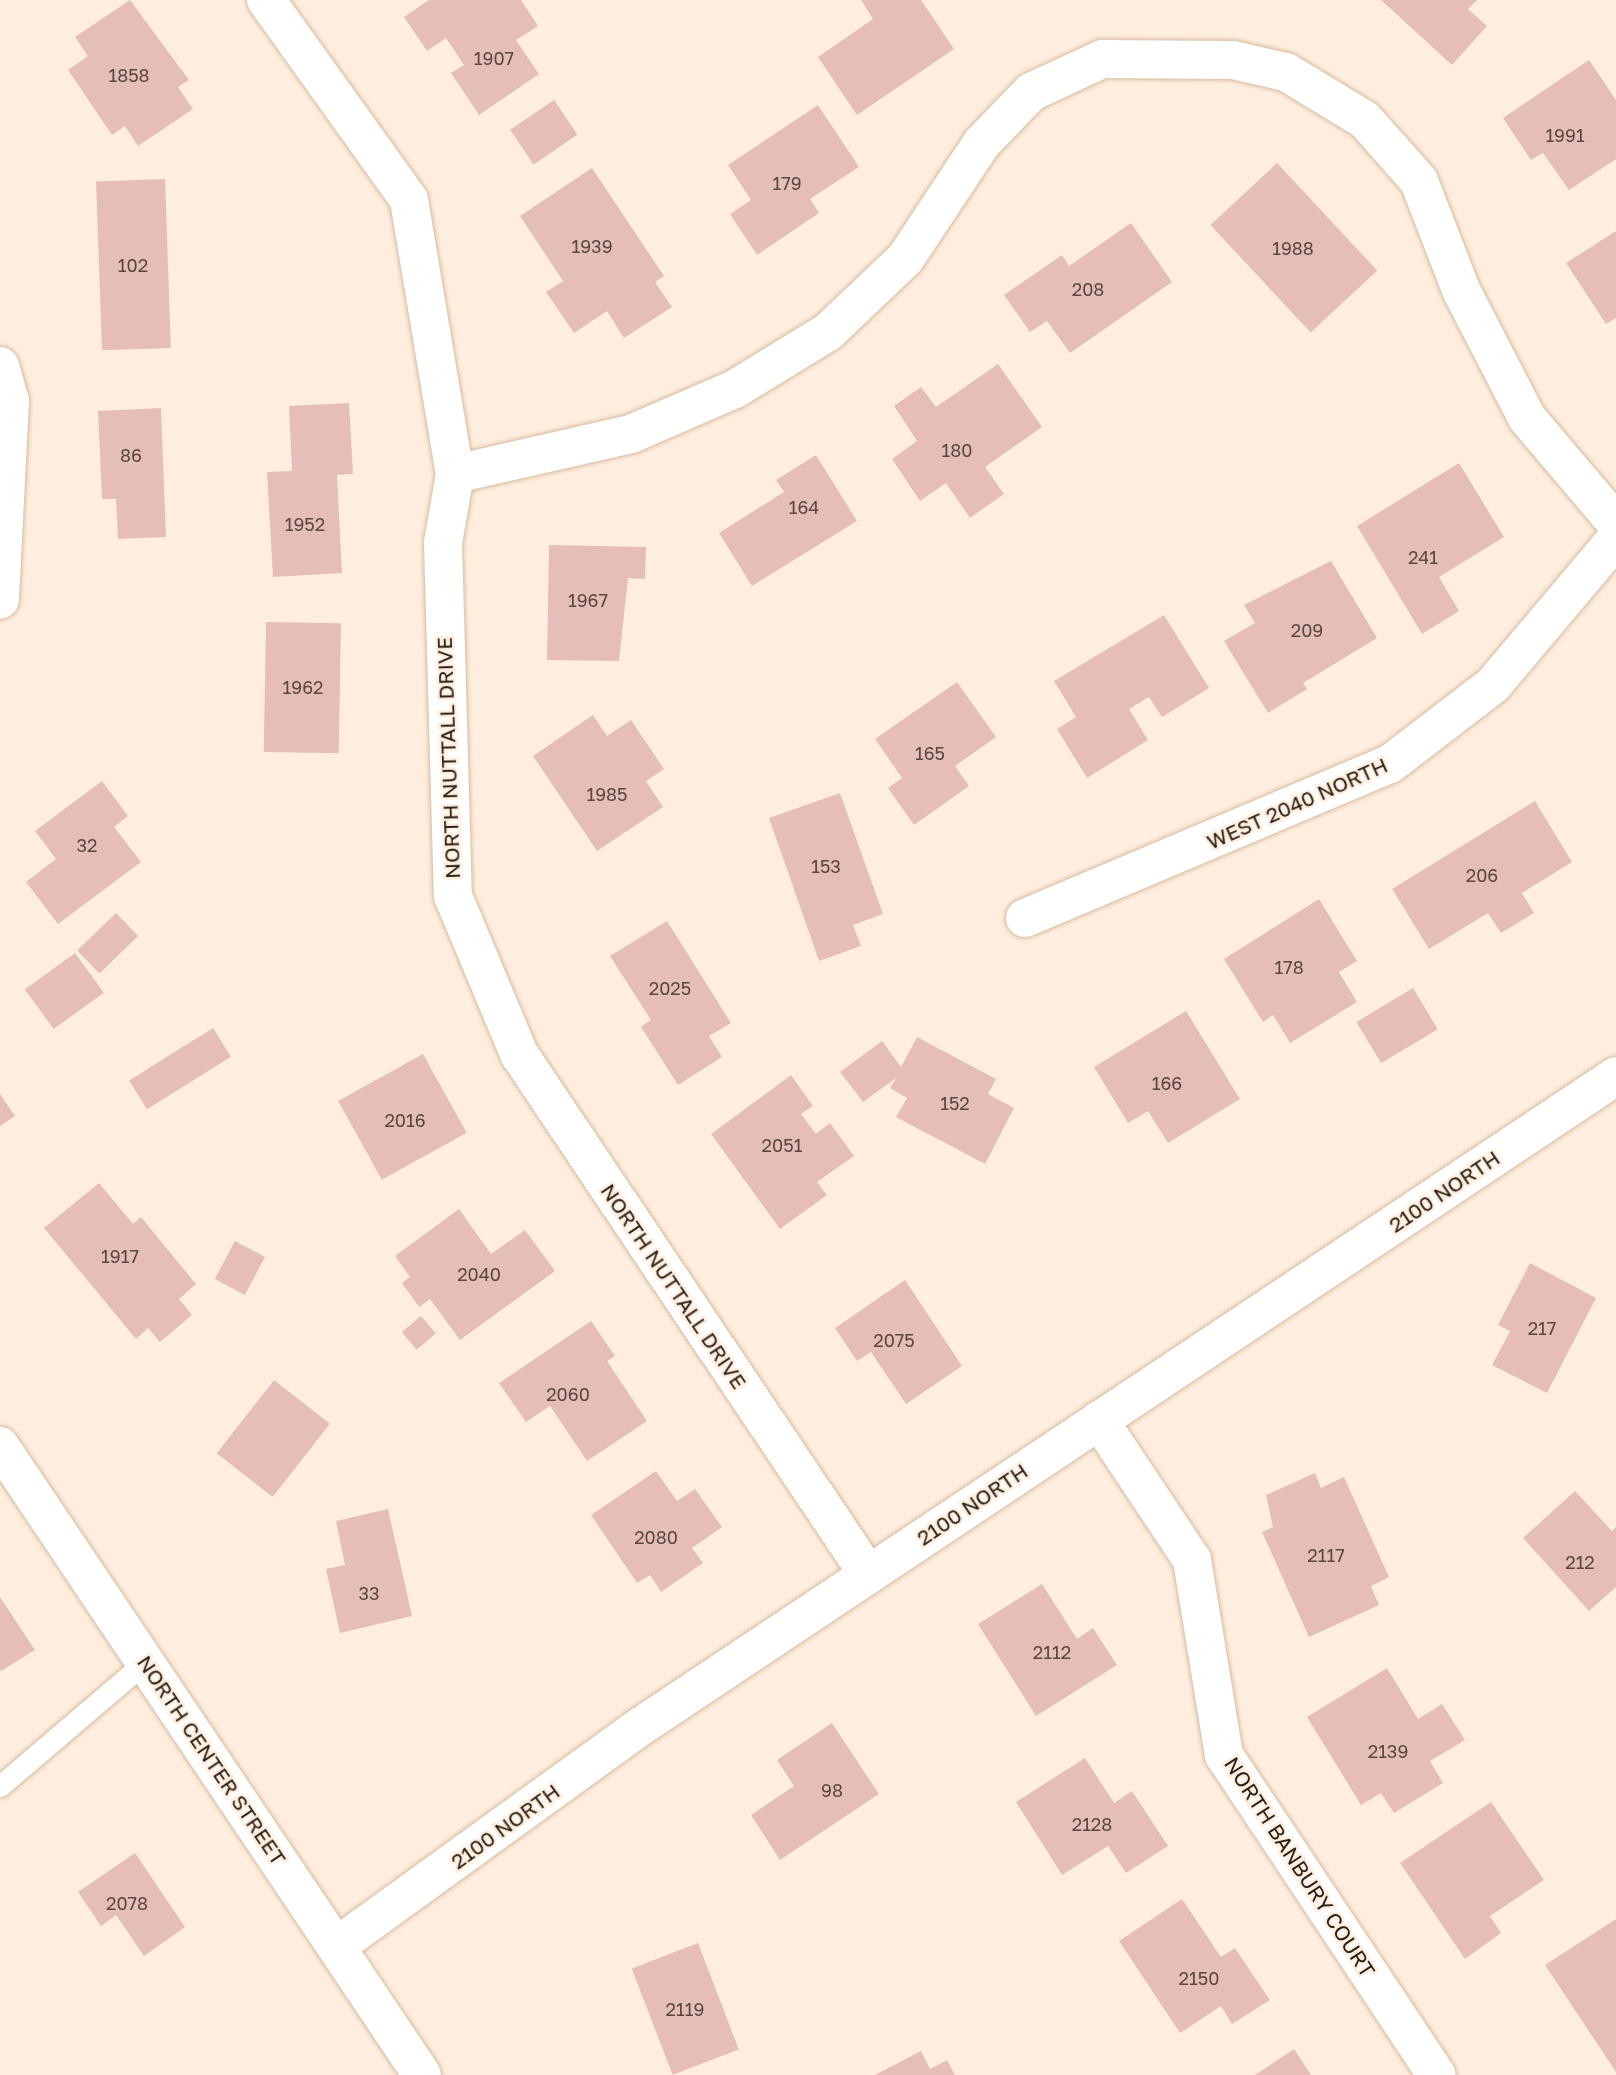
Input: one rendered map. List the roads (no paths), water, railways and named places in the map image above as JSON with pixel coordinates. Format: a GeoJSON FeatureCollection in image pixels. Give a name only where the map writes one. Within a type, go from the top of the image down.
{"type":"FeatureCollection","features":[{"type":"Feature","properties":{"kind":"street","name":"NORTH NUTTALL DRIVE"},"geometry":{"type":"LineString","coordinates":[[266,0],[408,200],[455,474],[443,543],[453,896],[519,1054],[868,1574]]}},
{"type":"Feature","properties":{"kind":"street"},"geometry":{"type":"LineString","coordinates":[[455,474],[631,434],[735,389],[828,332],[905,259],[981,144],[1031,92],[1102,59],[1233,60],[1286,72],[1366,120],[1419,181],[1461,290],[1527,418],[1616,523]]}},
{"type":"Feature","properties":{"kind":"street"},"geometry":{"type":"LineString","coordinates":[[0,366],[10,401],[0,600]]}},
{"type":"Feature","properties":{"kind":"street","name":"WEST 2040 NORTH"},"geometry":{"type":"LineString","coordinates":[[1025,918],[1390,764],[1493,685],[1616,539]]}},
{"type":"Feature","properties":{"kind":"street","name":"2100 NORTH"},"geometry":{"type":"LineString","coordinates":[[337,1946],[640,1727],[1616,1076]]}},
{"type":"Feature","properties":{"kind":"street","name":"NORTH BANBURY COURT"},"geometry":{"type":"LineString","coordinates":[[1099,1420],[1192,1560],[1224,1755],[1437,2075]]}},
{"type":"Feature","properties":{"kind":"street","name":"NORTH CENTER STREET"},"geometry":{"type":"LineString","coordinates":[[0,1446],[422,2075]]}},
{"type":"Feature","properties":{"kind":"lane"},"geometry":{"type":"LineString","coordinates":[[0,1786],[145,1662]]}}]}
